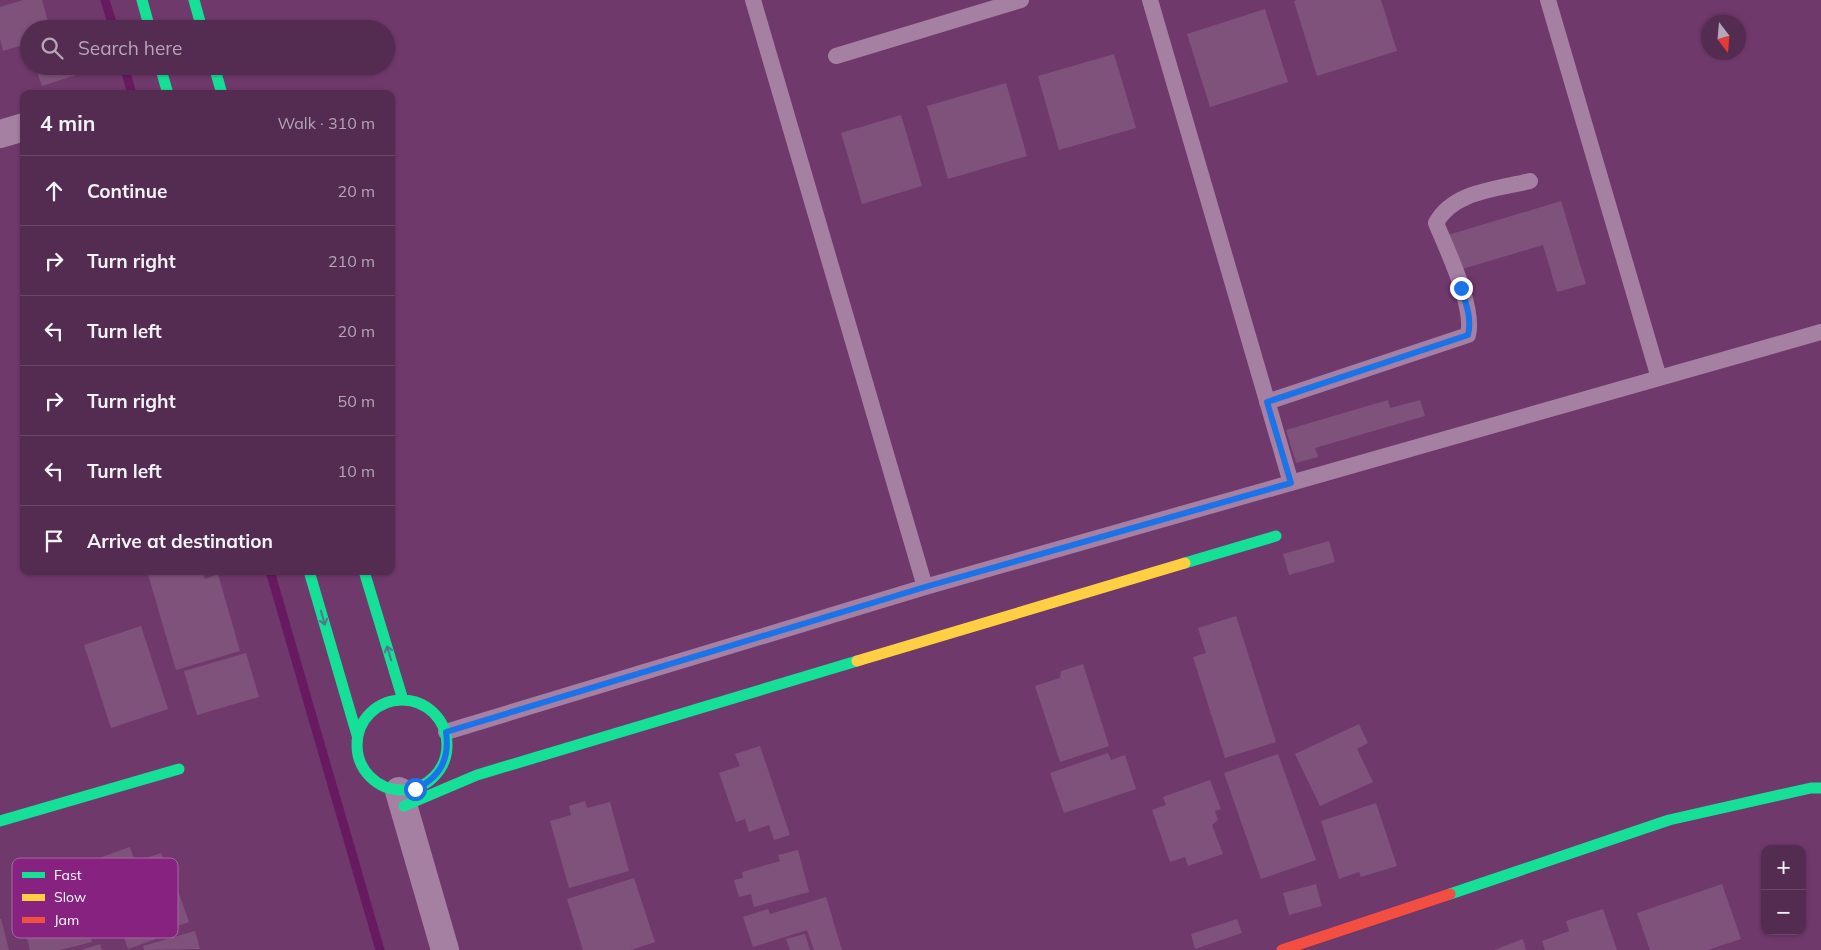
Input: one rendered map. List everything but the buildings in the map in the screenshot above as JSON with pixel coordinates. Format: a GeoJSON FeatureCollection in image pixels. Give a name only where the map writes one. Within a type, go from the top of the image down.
{"type":"FeatureCollection","features":[{"type":"Feature","properties":{"kind":"street"},"geometry":{"type":"LineString","coordinates":[[142,0],[148,20]]}},
{"type":"Feature","properties":{"kind":"street"},"geometry":{"type":"LineString","coordinates":[[194,0],[200,20]]}},
{"type":"Feature","properties":{"kind":"street"},"geometry":{"type":"LineString","coordinates":[[163,75],[167,90]]}},
{"type":"Feature","properties":{"kind":"street"},"geometry":{"type":"LineString","coordinates":[[217,75],[221,90]]}},
{"type":"Feature","properties":{"kind":"street"},"geometry":{"type":"LineString","coordinates":[[0,134],[20,128]]}},
{"type":"Feature","properties":{"kind":"street"},"geometry":{"type":"LineString","coordinates":[[402,798],[1276,536]]}},
{"type":"Feature","properties":{"kind":"street"},"geometry":{"type":"LineString","coordinates":[[310,575],[358,735]]}},
{"type":"Feature","properties":{"kind":"street"},"geometry":{"type":"LineString","coordinates":[[365,575],[403,700]]}},
{"type":"Feature","properties":{"kind":"street"},"geometry":{"type":"LineString","coordinates":[[402,798],[428,783],[439,773],[445,760],[448,746],[446,732],[440,720],[430,709],[417,702],[403,700],[389,702],[375,709],[363,721],[358,735],[356,751],[361,766],[370,779],[402,798],[445,950]]}},
{"type":"Feature","properties":{"kind":"street"},"geometry":{"type":"LineString","coordinates":[[0,820],[179,769]]}},
{"type":"Feature","properties":{"kind":"street"},"geometry":{"type":"LineString","coordinates":[[1282,950],[1669,820],[1811,788],[1821,788]]}},
{"type":"Feature","properties":{"kind":"lane"},"geometry":{"type":"LineString","coordinates":[[753,0],[925,587]]}},
{"type":"Feature","properties":{"kind":"lane"},"geometry":{"type":"LineString","coordinates":[[836,56],[1020,0]]}},
{"type":"Feature","properties":{"kind":"lane"},"geometry":{"type":"LineString","coordinates":[[1150,0],[1291,483]]}},
{"type":"Feature","properties":{"kind":"lane"},"geometry":{"type":"LineString","coordinates":[[1548,0],[1659,378]]}},
{"type":"Feature","properties":{"kind":"lane"},"geometry":{"type":"LineString","coordinates":[[1267,402],[1468,335],[1470,327],[1468,311],[1454,266],[1436,223],[1443,210],[1460,198],[1530,181]]}},
{"type":"Feature","properties":{"kind":"lane"},"geometry":{"type":"LineString","coordinates":[[446,732],[925,587],[1821,332]]}},
{"type":"Feature","properties":{"kind":"waterway"},"geometry":{"type":"LineString","coordinates":[[105,0],[111,20]]}},
{"type":"Feature","properties":{"kind":"waterway"},"geometry":{"type":"LineString","coordinates":[[127,75],[131,90]]}},
{"type":"Feature","properties":{"kind":"waterway"},"geometry":{"type":"LineString","coordinates":[[271,575],[380,950]]}},
{"type":"Feature","properties":{"kind":"traffic: fast"},"geometry":{"type":"LineString","coordinates":[[142,0],[148,20]]}},
{"type":"Feature","properties":{"kind":"traffic: fast"},"geometry":{"type":"LineString","coordinates":[[194,0],[200,20]]}},
{"type":"Feature","properties":{"kind":"traffic: fast"},"geometry":{"type":"LineString","coordinates":[[163,75],[167,90]]}},
{"type":"Feature","properties":{"kind":"traffic: fast"},"geometry":{"type":"LineString","coordinates":[[217,75],[221,90]]}},
{"type":"Feature","properties":{"kind":"traffic: fast"},"geometry":{"type":"LineString","coordinates":[[1185,563],[1276,536]]}},
{"type":"Feature","properties":{"kind":"traffic: fast"},"geometry":{"type":"LineString","coordinates":[[310,575],[357,735]]}},
{"type":"Feature","properties":{"kind":"traffic: fast"},"geometry":{"type":"LineString","coordinates":[[365,575],[403,700]]}},
{"type":"Feature","properties":{"kind":"traffic: fast"},"geometry":{"type":"LineString","coordinates":[[404,806],[477,775],[857,661]]}},
{"type":"Feature","properties":{"kind":"traffic: fast"},"geometry":{"type":"LineString","coordinates":[[402,700],[419,703],[434,713],[444,728],[447,745],[444,762],[434,777],[419,787],[402,790],[385,787],[370,777],[360,762],[357,745],[360,728],[370,713],[385,703],[402,700]]}},
{"type":"Feature","properties":{"kind":"traffic: fast"},"geometry":{"type":"LineString","coordinates":[[0,821],[179,769]]}},
{"type":"Feature","properties":{"kind":"traffic: fast"},"geometry":{"type":"LineString","coordinates":[[1450,894],[1669,820],[1811,788],[1821,788]]}},
{"type":"Feature","properties":{"kind":"traffic: slow"},"geometry":{"type":"LineString","coordinates":[[857,661],[1185,563]]}},
{"type":"Feature","properties":{"kind":"traffic: jam"},"geometry":{"type":"LineString","coordinates":[[1282,950],[1450,894]]}},
{"type":"Feature","properties":{"kind":"route"},"geometry":{"type":"LineString","coordinates":[[415,789],[428,783],[439,773],[445,760],[448,746],[446,732],[925,587],[1291,483],[1267,402],[1468,335],[1470,327],[1468,311],[1461,288]]}}]}
